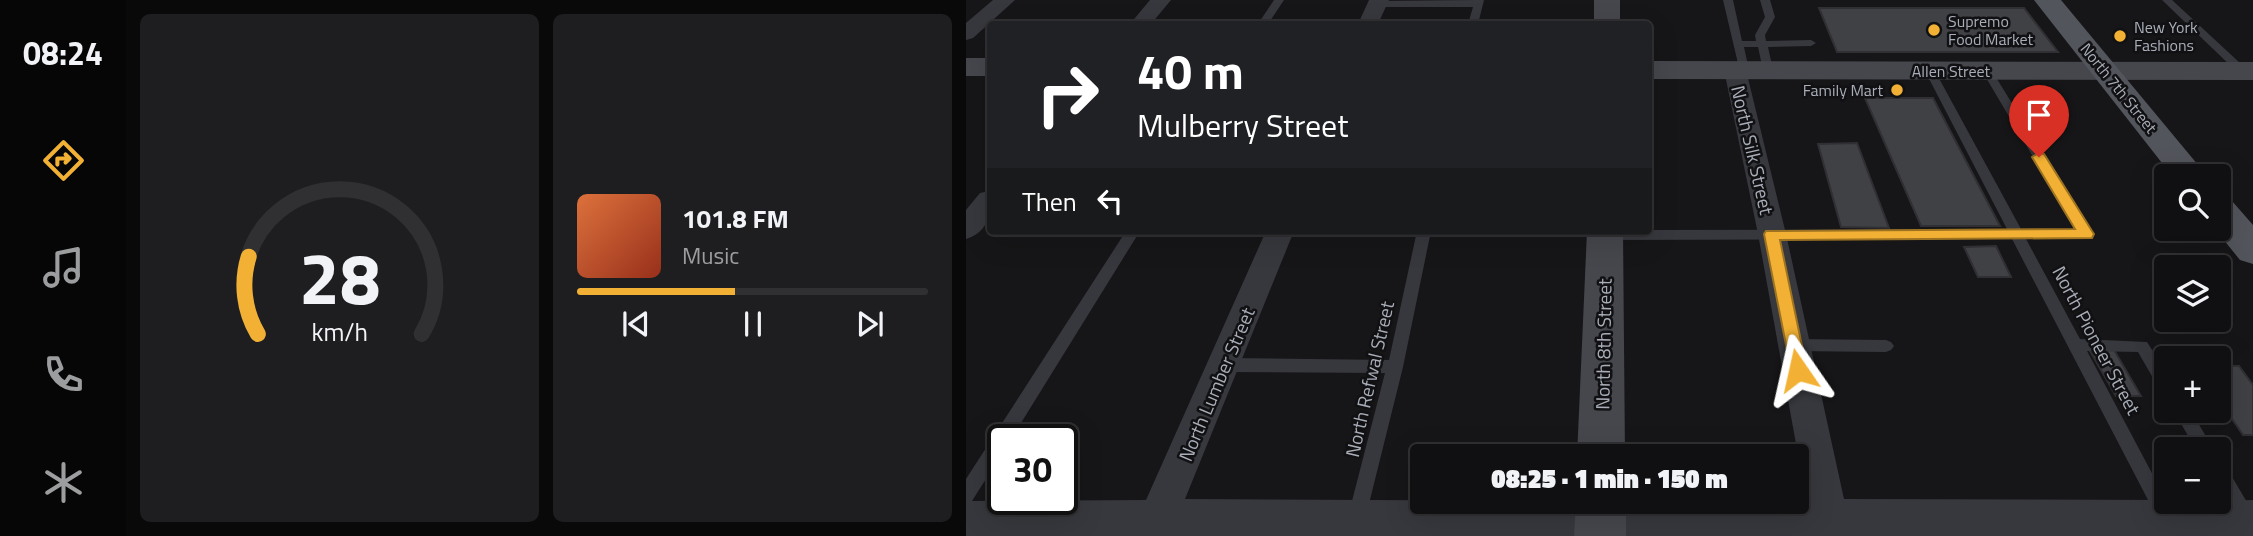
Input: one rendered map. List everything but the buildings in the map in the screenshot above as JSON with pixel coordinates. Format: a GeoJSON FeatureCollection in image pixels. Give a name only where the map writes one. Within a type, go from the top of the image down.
{"type":"FeatureCollection","features":[{"type":"Feature","properties":{"kind":"main road","name":"North 7th Street"},"geometry":{"type":"LineString","coordinates":[[2047,0],[2181,164]]}},
{"type":"Feature","properties":{"kind":"main road"},"geometry":{"type":"LineString","coordinates":[[2231,225],[2253,250]]}},
{"type":"Feature","properties":{"kind":"street"},"geometry":{"type":"LineString","coordinates":[[966,33],[1005,0]]}},
{"type":"Feature","properties":{"kind":"street"},"geometry":{"type":"LineString","coordinates":[[1143,21],[1161,0]]}},
{"type":"Feature","properties":{"kind":"street"},"geometry":{"type":"LineString","coordinates":[[1607,0],[1607,21]]}},
{"type":"Feature","properties":{"kind":"street"},"geometry":{"type":"LineString","coordinates":[[1369,21],[1378,2]]}},
{"type":"Feature","properties":{"kind":"street","name":"Allen Street"},"geometry":{"type":"LineString","coordinates":[[1652,70],[1749,60],[1930,71],[2251,73]]}},
{"type":"Feature","properties":{"kind":"street","name":"North Silk Street"},"geometry":{"type":"LineString","coordinates":[[1749,60],[1772,234],[1829,518]]}},
{"type":"Feature","properties":{"kind":"street"},"geometry":{"type":"LineString","coordinates":[[966,67],[987,67]]}},
{"type":"Feature","properties":{"kind":"street"},"geometry":{"type":"LineString","coordinates":[[966,229],[987,204]]}},
{"type":"Feature","properties":{"kind":"street","name":"North Lumber Street"},"geometry":{"type":"LineString","coordinates":[[1154,527],[1226,365],[1278,235]]}},
{"type":"Feature","properties":{"kind":"street","name":"North 8th Street"},"geometry":{"type":"LineString","coordinates":[[1601,444],[1605,235]]}},
{"type":"Feature","properties":{"kind":"street"},"geometry":{"type":"LineString","coordinates":[[966,520],[1154,527],[1829,518],[2036,527],[2167,519],[2250,519]]}},
{"type":"Feature","properties":{"kind":"lane"},"geometry":{"type":"LineString","coordinates":[[1265,21],[1279,0]]}},
{"type":"Feature","properties":{"kind":"lane","name":"North Silk Street"},"geometry":{"type":"LineString","coordinates":[[1728,0],[1749,60]]}},
{"type":"Feature","properties":{"kind":"lane"},"geometry":{"type":"LineString","coordinates":[[1749,60],[1770,17],[1765,0]]}},
{"type":"Feature","properties":{"kind":"lane"},"geometry":{"type":"LineString","coordinates":[[2167,0],[2251,73]]}},
{"type":"Feature","properties":{"kind":"lane"},"geometry":{"type":"LineString","coordinates":[[1378,2],[1479,2],[1474,21]]}},
{"type":"Feature","properties":{"kind":"lane"},"geometry":{"type":"LineString","coordinates":[[1749,60],[1811,44]]}},
{"type":"Feature","properties":{"kind":"lane","name":"North Pioneer Street"},"geometry":{"type":"LineString","coordinates":[[1930,71],[2167,519]]}},
{"type":"Feature","properties":{"kind":"lane"},"geometry":{"type":"LineString","coordinates":[[1652,233],[2086,234],[1987,71]]}},
{"type":"Feature","properties":{"kind":"lane"},"geometry":{"type":"LineString","coordinates":[[966,495],[1130,235]]}},
{"type":"Feature","properties":{"kind":"lane","name":"North Refwal Street"},"geometry":{"type":"LineString","coordinates":[[1355,526],[1395,367],[1423,235]]}},
{"type":"Feature","properties":{"kind":"lane"},"geometry":{"type":"LineString","coordinates":[[1793,345],[1886,346]]}},
{"type":"Feature","properties":{"kind":"lane"},"geometry":{"type":"LineString","coordinates":[[2076,345],[2143,345],[2154,364]]}},
{"type":"Feature","properties":{"kind":"lane"},"geometry":{"type":"LineString","coordinates":[[1226,365],[1395,367]]}},
{"type":"Feature","properties":{"kind":"lane"},"geometry":{"type":"LineString","coordinates":[[2231,490],[2250,519]]}},
{"type":"Feature","properties":{"kind":"place","name":"Supremo Food Market"},"geometry":{"type":"Point","coordinates":[1934,30]}},
{"type":"Feature","properties":{"kind":"place","name":"New York Fashions"},"geometry":{"type":"Point","coordinates":[2120,36]}},
{"type":"Feature","properties":{"kind":"place","name":"Family Mart"},"geometry":{"type":"Point","coordinates":[1897,90]}},
{"type":"Feature","properties":{"kind":"route"},"geometry":{"type":"LineString","coordinates":[[1798,370],[1772,234],[2086,234],[2039,157]]}}]}
